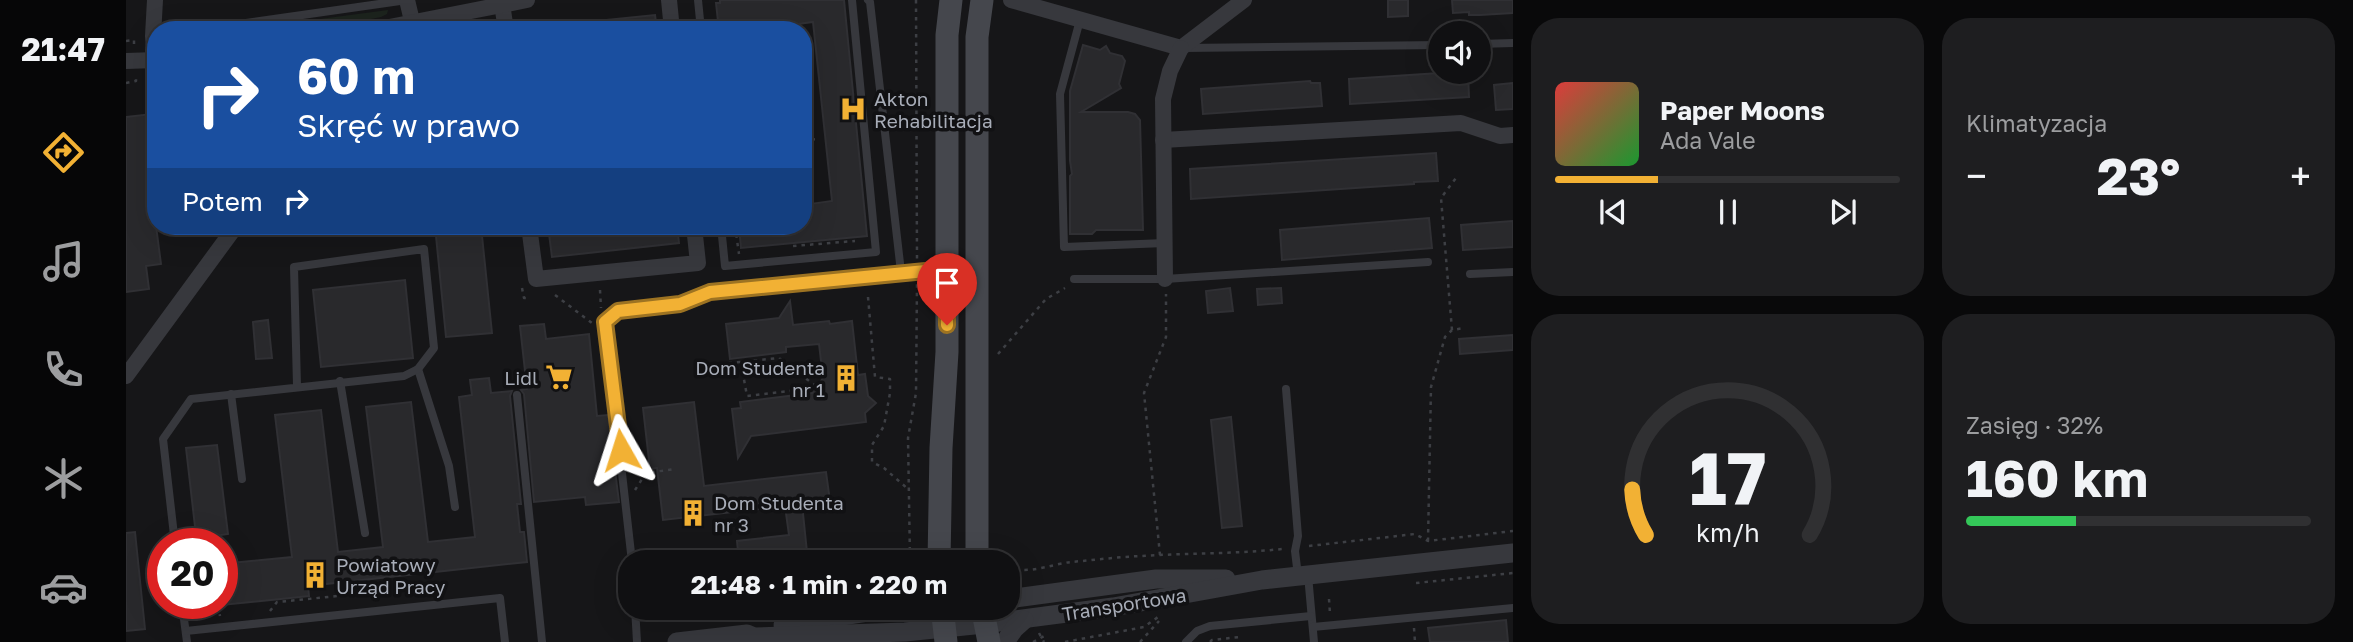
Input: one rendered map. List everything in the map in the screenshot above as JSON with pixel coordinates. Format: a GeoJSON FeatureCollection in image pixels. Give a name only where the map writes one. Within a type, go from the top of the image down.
{"type":"FeatureCollection","features":[{"type":"Feature","properties":{"kind":"main road"},"geometry":{"type":"LineString","coordinates":[[939,550],[941,448],[947,352],[947,35],[951,0]]}},
{"type":"Feature","properties":{"kind":"main road"},"geometry":{"type":"LineString","coordinates":[[977,550],[978,6]]}},
{"type":"Feature","properties":{"kind":"street"},"geometry":{"type":"LineString","coordinates":[[154,21],[155,0]]}},
{"type":"Feature","properties":{"kind":"street"},"geometry":{"type":"LineString","coordinates":[[407,0],[412,21],[527,0]]}},
{"type":"Feature","properties":{"kind":"street"},"geometry":{"type":"LineString","coordinates":[[669,0],[671,21]]}},
{"type":"Feature","properties":{"kind":"street"},"geometry":{"type":"LineString","coordinates":[[1012,0],[1181,48]]}},
{"type":"Feature","properties":{"kind":"street"},"geometry":{"type":"LineString","coordinates":[[1165,279],[1163,99],[1170,71],[1181,48],[1244,0]]}},
{"type":"Feature","properties":{"kind":"street"},"geometry":{"type":"LineString","coordinates":[[502,4],[505,21]]}},
{"type":"Feature","properties":{"kind":"street"},"geometry":{"type":"LineString","coordinates":[[126,61],[147,60]]}},
{"type":"Feature","properties":{"kind":"street"},"geometry":{"type":"LineString","coordinates":[[1163,141],[1461,123],[1500,135],[1513,135]]}},
{"type":"Feature","properties":{"kind":"street"},"geometry":{"type":"LineString","coordinates":[[126,376],[229,235]]}},
{"type":"Feature","properties":{"kind":"street"},"geometry":{"type":"LineString","coordinates":[[530,235],[536,279],[698,263],[695,235]]}},
{"type":"Feature","properties":{"kind":"street","name":"Transportowa"},"geometry":{"type":"LineString","coordinates":[[747,634],[754,637],[894,632],[944,626],[985,625],[1113,607],[1262,580],[1513,553]]}},
{"type":"Feature","properties":{"kind":"street","name":"Transportowa"},"geometry":{"type":"LineString","coordinates":[[1020,596],[1156,579],[1197,577],[1262,580]]}},
{"type":"Feature","properties":{"kind":"street"},"geometry":{"type":"LineString","coordinates":[[677,642],[747,634],[756,629],[815,620]]}},
{"type":"Feature","properties":{"kind":"street"},"geometry":{"type":"LineString","coordinates":[[1005,642],[1024,620]]}},
{"type":"Feature","properties":{"kind":"lane"},"geometry":{"type":"LineString","coordinates":[[260,21],[407,0]]}},
{"type":"Feature","properties":{"kind":"lane"},"geometry":{"type":"LineString","coordinates":[[698,0],[700,21]]}},
{"type":"Feature","properties":{"kind":"lane"},"geometry":{"type":"LineString","coordinates":[[722,235],[724,266],[876,252],[852,0]]}},
{"type":"Feature","properties":{"kind":"lane"},"geometry":{"type":"LineString","coordinates":[[868,0],[901,272]]}},
{"type":"Feature","properties":{"kind":"lane"},"geometry":{"type":"LineString","coordinates":[[1080,20],[1060,94],[1063,247],[1165,243]]}},
{"type":"Feature","properties":{"kind":"lane"},"geometry":{"type":"LineString","coordinates":[[1491,44],[1513,43]]}},
{"type":"Feature","properties":{"kind":"lane"},"geometry":{"type":"LineString","coordinates":[[1181,48],[1428,46]]}},
{"type":"Feature","properties":{"kind":"lane"},"geometry":{"type":"LineString","coordinates":[[173,528],[163,439],[191,399],[404,376],[418,369],[434,348],[424,249],[294,267],[297,386]]}},
{"type":"Feature","properties":{"kind":"lane"},"geometry":{"type":"LineString","coordinates":[[1077,279],[1165,279],[1428,262]]}},
{"type":"Feature","properties":{"kind":"lane"},"geometry":{"type":"LineString","coordinates":[[631,550],[605,322],[618,311],[680,304],[710,292],[946,269]]}},
{"type":"Feature","properties":{"kind":"lane"},"geometry":{"type":"LineString","coordinates":[[1470,274],[1513,272]]}},
{"type":"Feature","properties":{"kind":"lane"},"geometry":{"type":"LineString","coordinates":[[418,369],[449,466],[454,507]]}},
{"type":"Feature","properties":{"kind":"lane"},"geometry":{"type":"LineString","coordinates":[[340,381],[365,533]]}},
{"type":"Feature","properties":{"kind":"lane"},"geometry":{"type":"LineString","coordinates":[[1286,389],[1297,547],[1314,642]]}},
{"type":"Feature","properties":{"kind":"lane"},"geometry":{"type":"LineString","coordinates":[[231,394],[243,479]]}},
{"type":"Feature","properties":{"kind":"lane"},"geometry":{"type":"LineString","coordinates":[[517,395],[542,642]]}},
{"type":"Feature","properties":{"kind":"lane"},"geometry":{"type":"LineString","coordinates":[[186,631],[500,598],[505,642]]}},
{"type":"Feature","properties":{"kind":"lane"},"geometry":{"type":"LineString","coordinates":[[1313,627],[1513,608]]}},
{"type":"Feature","properties":{"kind":"lane"},"geometry":{"type":"LineString","coordinates":[[1186,642],[1197,631],[1210,626],[1311,616]]}},
{"type":"Feature","properties":{"kind":"lane"},"geometry":{"type":"LineString","coordinates":[[184,619],[187,642]]}},
{"type":"Feature","properties":{"kind":"lane"},"geometry":{"type":"LineString","coordinates":[[636,620],[637,642]]}},
{"type":"Feature","properties":{"kind":"path"},"geometry":{"type":"LineString","coordinates":[[812,139],[818,139]]}},
{"type":"Feature","properties":{"kind":"path"},"geometry":{"type":"LineString","coordinates":[[1452,330],[1441,198],[1456,178]]}},
{"type":"Feature","properties":{"kind":"path"},"geometry":{"type":"LineString","coordinates":[[736,235],[740,265]]}},
{"type":"Feature","properties":{"kind":"path"},"geometry":{"type":"LineString","coordinates":[[998,354],[1046,299],[1077,279]]}},
{"type":"Feature","properties":{"kind":"path"},"geometry":{"type":"LineString","coordinates":[[1160,555],[1144,393],[1166,337],[1165,279]]}},
{"type":"Feature","properties":{"kind":"path"},"geometry":{"type":"LineString","coordinates":[[600,290],[601,312]]}},
{"type":"Feature","properties":{"kind":"path"},"geometry":{"type":"LineString","coordinates":[[522,291],[524,298],[528,298]]}},
{"type":"Feature","properties":{"kind":"path"},"geometry":{"type":"LineString","coordinates":[[555,295],[592,323]]}},
{"type":"Feature","properties":{"kind":"path"},"geometry":{"type":"LineString","coordinates":[[868,297],[875,377],[890,379],[884,426],[873,445],[872,462],[884,468],[909,490]]}},
{"type":"Feature","properties":{"kind":"path"},"geometry":{"type":"LineString","coordinates":[[1428,541],[1431,387],[1445,337],[1452,330],[1464,328]]}},
{"type":"Feature","properties":{"kind":"path"},"geometry":{"type":"LineString","coordinates":[[720,364],[779,358],[817,387]]}},
{"type":"Feature","properties":{"kind":"path"},"geometry":{"type":"LineString","coordinates":[[741,361],[747,396],[807,389],[812,383]]}},
{"type":"Feature","properties":{"kind":"path"},"geometry":{"type":"LineString","coordinates":[[625,492],[637,490],[646,473],[675,469]]}},
{"type":"Feature","properties":{"kind":"path"},"geometry":{"type":"LineString","coordinates":[[1020,570],[1160,555],[1247,553],[1415,534],[1428,541],[1513,531]]}},
{"type":"Feature","properties":{"kind":"path"},"geometry":{"type":"LineString","coordinates":[[1404,584],[1513,573]]}},
{"type":"Feature","properties":{"kind":"path"},"geometry":{"type":"LineString","coordinates":[[277,602],[367,593],[370,612]]}},
{"type":"Feature","properties":{"kind":"path"},"geometry":{"type":"LineString","coordinates":[[1065,642],[1148,626],[1160,614]]}},
{"type":"Feature","properties":{"kind":"path"},"geometry":{"type":"LineString","coordinates":[[1140,642],[1159,621]]}},
{"type":"Feature","properties":{"kind":"path"},"geometry":{"type":"LineString","coordinates":[[1032,642],[1056,631]]}},
{"type":"Feature","properties":{"kind":"shaded area"},"geometry":{"type":"Polygon","coordinates":[[[388,10],[387,14],[381,17],[361,21],[306,21],[388,10]]]}},
{"type":"Feature","properties":{"kind":"building"},"geometry":{"type":"Polygon","coordinates":[[[720,0],[844,0],[867,236],[741,248],[740,235],[812,235],[812,204],[832,201],[813,22],[718,21],[716,3],[720,3],[720,0]]]}},
{"type":"Feature","properties":{"kind":"building"},"geometry":{"type":"Polygon","coordinates":[[[1388,0],[1408,0],[1408,16],[1388,17],[1388,0]]]}},
{"type":"Feature","properties":{"kind":"building"},"geometry":{"type":"Polygon","coordinates":[[[1452,0],[1513,0],[1513,13],[1453,13],[1452,0]]]}},
{"type":"Feature","properties":{"kind":"building"},"geometry":{"type":"Polygon","coordinates":[[[655,15],[656,21],[597,21],[655,15]]]}},
{"type":"Feature","properties":{"kind":"building"},"geometry":{"type":"Polygon","coordinates":[[[1083,45],[1100,50],[1106,46],[1110,53],[1122,56],[1125,61],[1119,84],[1121,88],[1081,112],[1128,112],[1135,114],[1140,120],[1143,230],[1096,230],[1092,234],[1070,234],[1070,91],[1083,45]]]}},
{"type":"Feature","properties":{"kind":"building"},"geometry":{"type":"Polygon","coordinates":[[[1428,74],[1428,84],[1468,84],[1469,97],[1350,104],[1349,79],[1428,74]]]}},
{"type":"Feature","properties":{"kind":"building"},"geometry":{"type":"Polygon","coordinates":[[[1310,81],[1320,83],[1322,106],[1203,114],[1201,89],[1310,81]]]}},
{"type":"Feature","properties":{"kind":"building"},"geometry":{"type":"Polygon","coordinates":[[[1513,83],[1513,109],[1496,110],[1494,85],[1513,83]]]}},
{"type":"Feature","properties":{"kind":"building"},"geometry":{"type":"Polygon","coordinates":[[[147,115],[147,235],[157,235],[161,264],[146,266],[149,289],[126,292],[126,117],[147,115]]]}},
{"type":"Feature","properties":{"kind":"building"},"geometry":{"type":"Polygon","coordinates":[[[1436,153],[1438,181],[1191,199],[1190,169],[1436,153]]]}},
{"type":"Feature","properties":{"kind":"building"},"geometry":{"type":"Polygon","coordinates":[[[1429,218],[1432,248],[1282,260],[1280,230],[1429,218]]]}},
{"type":"Feature","properties":{"kind":"building"},"geometry":{"type":"Polygon","coordinates":[[[1513,221],[1513,247],[1463,250],[1461,225],[1513,221]]]}},
{"type":"Feature","properties":{"kind":"building"},"geometry":{"type":"Polygon","coordinates":[[[436,235],[482,235],[492,333],[446,337],[436,235]]]}},
{"type":"Feature","properties":{"kind":"building"},"geometry":{"type":"Polygon","coordinates":[[[549,235],[678,235],[679,243],[552,257],[549,235]]]}},
{"type":"Feature","properties":{"kind":"building"},"geometry":{"type":"Polygon","coordinates":[[[405,280],[413,358],[321,367],[313,290],[405,280]]]}},
{"type":"Feature","properties":{"kind":"building"},"geometry":{"type":"Polygon","coordinates":[[[1230,288],[1233,311],[1208,313],[1206,291],[1230,288]]]}},
{"type":"Feature","properties":{"kind":"building"},"geometry":{"type":"Polygon","coordinates":[[[1281,288],[1282,303],[1258,305],[1257,289],[1281,288]]]}},
{"type":"Feature","properties":{"kind":"building","name":"Dom Studenta nr 1"},"geometry":{"type":"Polygon","coordinates":[[[790,301],[793,325],[852,321],[858,375],[865,374],[868,396],[876,403],[865,413],[866,422],[751,436],[738,458],[732,409],[741,408],[740,402],[812,393],[823,378],[819,344],[786,347],[786,352],[730,359],[726,324],[779,318],[790,301]]]}},
{"type":"Feature","properties":{"kind":"building"},"geometry":{"type":"Polygon","coordinates":[[[268,320],[272,358],[256,359],[253,322],[268,320]]]}},
{"type":"Feature","properties":{"kind":"building","name":"Lidl"},"geometry":{"type":"Polygon","coordinates":[[[544,324],[546,339],[589,334],[597,416],[608,415],[619,502],[586,505],[585,497],[534,502],[524,394],[521,390],[527,389],[520,326],[544,324]]]}},
{"type":"Feature","properties":{"kind":"building"},"geometry":{"type":"Polygon","coordinates":[[[1513,335],[1513,350],[1460,354],[1459,339],[1513,335]]]}},
{"type":"Feature","properties":{"kind":"building"},"geometry":{"type":"Polygon","coordinates":[[[489,378],[491,393],[512,391],[510,396],[521,504],[517,504],[520,532],[524,532],[527,562],[308,586],[309,596],[238,603],[238,562],[292,557],[275,415],[321,410],[338,552],[383,547],[366,407],[411,402],[428,542],[475,537],[459,397],[472,395],[470,380],[489,378]]]}},
{"type":"Feature","properties":{"kind":"building"},"geometry":{"type":"Polygon","coordinates":[[[694,402],[704,486],[826,472],[830,501],[802,504],[807,550],[738,550],[737,541],[789,535],[785,506],[663,520],[657,468],[650,469],[643,408],[694,402]]]}},
{"type":"Feature","properties":{"kind":"building"},"geometry":{"type":"Polygon","coordinates":[[[1231,417],[1242,526],[1222,528],[1211,420],[1231,417]]]}},
{"type":"Feature","properties":{"kind":"building"},"geometry":{"type":"Polygon","coordinates":[[[217,445],[227,528],[195,528],[186,448],[217,445]]]}},
{"type":"Feature","properties":{"kind":"building"},"geometry":{"type":"Polygon","coordinates":[[[135,532],[145,629],[126,631],[126,533],[135,532]]]}},
{"type":"Feature","properties":{"kind":"building"},"geometry":{"type":"Polygon","coordinates":[[[1506,620],[1508,642],[1430,642],[1428,628],[1506,620]]]}},
{"type":"Feature","properties":{"kind":"place","name":"Akton Rehabilitacja"},"geometry":{"type":"Point","coordinates":[853,109]}},
{"type":"Feature","properties":{"kind":"place","name":"Lidl"},"geometry":{"type":"Point","coordinates":[559,377]}},
{"type":"Feature","properties":{"kind":"place","name":"Dom Studenta nr 1"},"geometry":{"type":"Point","coordinates":[846,378]}},
{"type":"Feature","properties":{"kind":"place","name":"Dom Studenta nr 3"},"geometry":{"type":"Point","coordinates":[693,513]}},
{"type":"Feature","properties":{"kind":"place","name":"Powiatowy Urząd Pracy"},"geometry":{"type":"Point","coordinates":[315,575]}},
{"type":"Feature","properties":{"kind":"route"},"geometry":{"type":"LineString","coordinates":[[621,450],[605,322],[618,311],[680,304],[710,292],[946,269],[947,325]]}}]}
